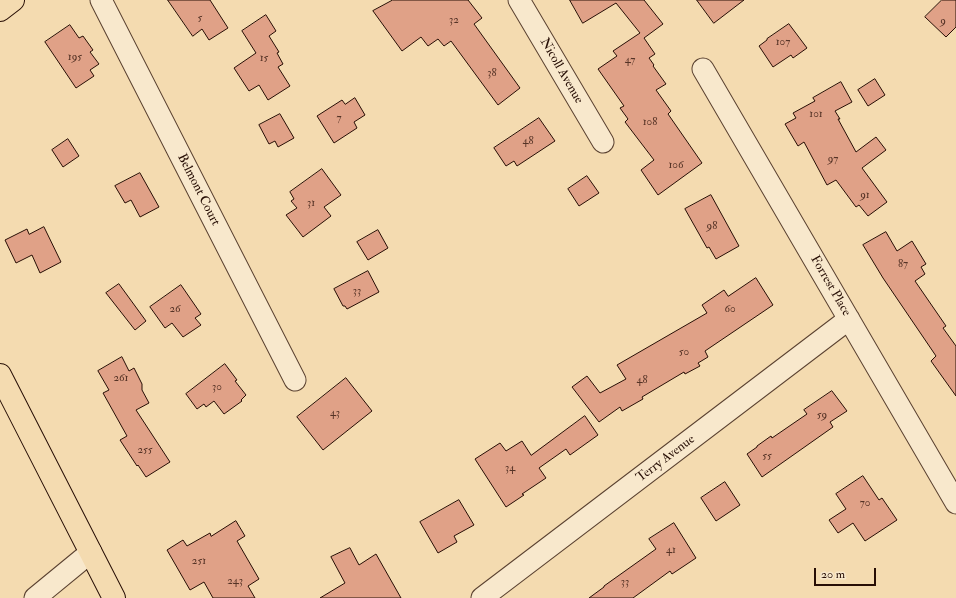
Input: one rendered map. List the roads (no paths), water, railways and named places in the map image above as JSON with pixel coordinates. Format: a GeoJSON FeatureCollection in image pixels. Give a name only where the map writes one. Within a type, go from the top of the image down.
{"type":"FeatureCollection","features":[{"type":"Feature","properties":{"kind":"main road"},"geometry":{"type":"LineString","coordinates":[[0,10],[13,0]]}},
{"type":"Feature","properties":{"kind":"main road"},"geometry":{"type":"LineString","coordinates":[[0,375],[114,598]]}},
{"type":"Feature","properties":{"kind":"street","name":"Belmont Court"},"geometry":{"type":"LineString","coordinates":[[101,0],[295,380]]}},
{"type":"Feature","properties":{"kind":"street","name":"Nicoll Avenue"},"geometry":{"type":"LineString","coordinates":[[519,0],[603,142]]}},
{"type":"Feature","properties":{"kind":"street","name":"Forrest Place"},"geometry":{"type":"LineString","coordinates":[[703,69],[956,503]]}},
{"type":"Feature","properties":{"kind":"street","name":"Terry Avenue"},"geometry":{"type":"LineString","coordinates":[[482,598],[849,319]]}},
{"type":"Feature","properties":{"kind":"street"},"geometry":{"type":"LineString","coordinates":[[35,598],[91,552]]}}]}
